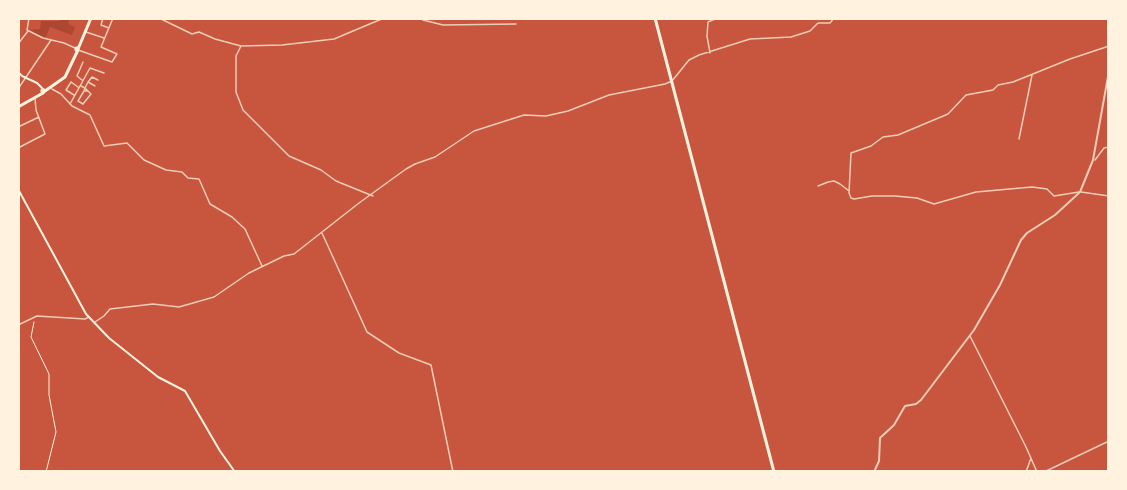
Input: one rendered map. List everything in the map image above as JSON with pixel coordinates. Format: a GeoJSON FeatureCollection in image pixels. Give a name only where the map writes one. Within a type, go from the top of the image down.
{"type":"FeatureCollection","features":[{"type":"Feature","properties":{"kind":"main road"},"geometry":{"type":"LineString","coordinates":[[18,106],[63,78],[90,18]]}},
{"type":"Feature","properties":{"kind":"main road"},"geometry":{"type":"LineString","coordinates":[[18,106],[43,90],[51,88],[67,74],[90,18]]}},
{"type":"Feature","properties":{"kind":"main road"},"geometry":{"type":"LineString","coordinates":[[655,18],[774,472]]}},
{"type":"Feature","properties":{"kind":"main road"},"geometry":{"type":"LineString","coordinates":[[18,72],[32,79],[43,90]]}},
{"type":"Feature","properties":{"kind":"main road"},"geometry":{"type":"LineString","coordinates":[[18,189],[88,317],[109,338],[158,377],[185,391],[235,472]]}},
{"type":"Feature","properties":{"kind":"street"},"geometry":{"type":"LineString","coordinates":[[18,43],[28,31],[29,18]]}},
{"type":"Feature","properties":{"kind":"street"},"geometry":{"type":"LineString","coordinates":[[103,18],[101,25],[109,28]]}},
{"type":"Feature","properties":{"kind":"street"},"geometry":{"type":"LineString","coordinates":[[28,31],[43,38],[64,42],[112,62],[117,54],[101,47],[113,18]]}},
{"type":"Feature","properties":{"kind":"street"},"geometry":{"type":"LineString","coordinates":[[159,18],[192,34],[199,32],[242,46],[282,45],[334,39],[384,18]]}},
{"type":"Feature","properties":{"kind":"street"},"geometry":{"type":"LineString","coordinates":[[421,18],[443,25],[516,24]]}},
{"type":"Feature","properties":{"kind":"street"},"geometry":{"type":"LineString","coordinates":[[710,53],[707,36],[708,22],[717,18]]}},
{"type":"Feature","properties":{"kind":"street"},"geometry":{"type":"LineString","coordinates":[[94,323],[110,309],[153,304],[179,307],[214,297],[249,273],[284,256],[294,254],[406,169],[435,157],[474,131],[525,115],[546,116],[568,111],[609,95],[649,88],[672,81],[689,60],[750,39],[791,38],[810,31],[818,23],[830,23],[834,18]]}},
{"type":"Feature","properties":{"kind":"street"},"geometry":{"type":"LineString","coordinates":[[85,32],[105,38]]}},
{"type":"Feature","properties":{"kind":"street"},"geometry":{"type":"LineString","coordinates":[[18,34],[23,38]]}},
{"type":"Feature","properties":{"kind":"street"},"geometry":{"type":"LineString","coordinates":[[18,89],[50,40]]}},
{"type":"Feature","properties":{"kind":"street"},"geometry":{"type":"LineString","coordinates":[[242,46],[236,56],[236,92],[243,110],[288,156],[321,170],[336,181],[373,196]]}},
{"type":"Feature","properties":{"kind":"street"},"geometry":{"type":"LineString","coordinates":[[849,192],[851,153],[871,147],[883,137],[898,135],[948,114],[966,95],[993,90],[998,85],[1033,75],[1109,46]]}},
{"type":"Feature","properties":{"kind":"street"},"geometry":{"type":"LineString","coordinates":[[83,62],[77,76],[83,80]]}},
{"type":"Feature","properties":{"kind":"street"},"geometry":{"type":"LineString","coordinates":[[70,104],[90,68],[104,73]]}},
{"type":"Feature","properties":{"kind":"street"},"geometry":{"type":"LineString","coordinates":[[874,472],[879,461],[880,438],[894,425],[905,406],[921,400],[970,336],[1000,285],[1023,237],[1055,215],[1080,192],[1093,162],[1109,71]]}},
{"type":"Feature","properties":{"kind":"street"},"geometry":{"type":"LineString","coordinates":[[1019,140],[1033,75]]}},
{"type":"Feature","properties":{"kind":"street"},"geometry":{"type":"LineString","coordinates":[[75,95],[66,90],[70,82],[80,86],[85,89],[88,91],[91,94],[83,104],[78,101],[85,89],[88,82],[92,77],[98,80]]}},
{"type":"Feature","properties":{"kind":"street"},"geometry":{"type":"LineString","coordinates":[[88,82],[95,86]]}},
{"type":"Feature","properties":{"kind":"street"},"geometry":{"type":"LineString","coordinates":[[51,88],[61,94],[70,104],[90,115],[104,146],[127,143],[144,160],[166,170],[182,172],[188,178],[199,179],[210,204],[232,217],[245,229],[262,267]]}},
{"type":"Feature","properties":{"kind":"street"},"geometry":{"type":"LineString","coordinates":[[18,148],[45,134],[36,110],[35,97]]}},
{"type":"Feature","properties":{"kind":"street"},"geometry":{"type":"LineString","coordinates":[[18,127],[40,117]]}},
{"type":"Feature","properties":{"kind":"street"},"geometry":{"type":"LineString","coordinates":[[1093,162],[1104,148],[1109,147]]}},
{"type":"Feature","properties":{"kind":"street"},"geometry":{"type":"LineString","coordinates":[[818,186],[834,181],[849,192],[854,199],[895,196],[917,198],[934,204],[976,192],[1032,187],[1047,189],[1054,196],[1080,192],[1109,196]]}},
{"type":"Feature","properties":{"kind":"street"},"geometry":{"type":"LineString","coordinates":[[322,232],[367,332],[399,353],[431,365],[453,472]]}},
{"type":"Feature","properties":{"kind":"street"},"geometry":{"type":"LineString","coordinates":[[18,325],[36,317],[60,316],[85,319],[88,317]]}},
{"type":"Feature","properties":{"kind":"street"},"geometry":{"type":"LineString","coordinates":[[970,336],[1037,472]]}},
{"type":"Feature","properties":{"kind":"street"},"geometry":{"type":"LineString","coordinates":[[1044,472],[1109,441]]}},
{"type":"Feature","properties":{"kind":"street"},"geometry":{"type":"LineString","coordinates":[[1026,472],[1031,457]]}},
{"type":"Feature","properties":{"kind":"path"},"geometry":{"type":"LineString","coordinates":[[36,317],[31,337],[49,374],[49,395],[56,432],[46,472]]}},
{"type":"Feature","properties":{"kind":"shaded area"},"geometry":{"type":"Polygon","coordinates":[[[61,18],[72,18],[68,21],[75,27],[72,35],[50,27],[46,37],[29,30],[40,29],[41,21],[60,21],[61,18]]]}}]}
